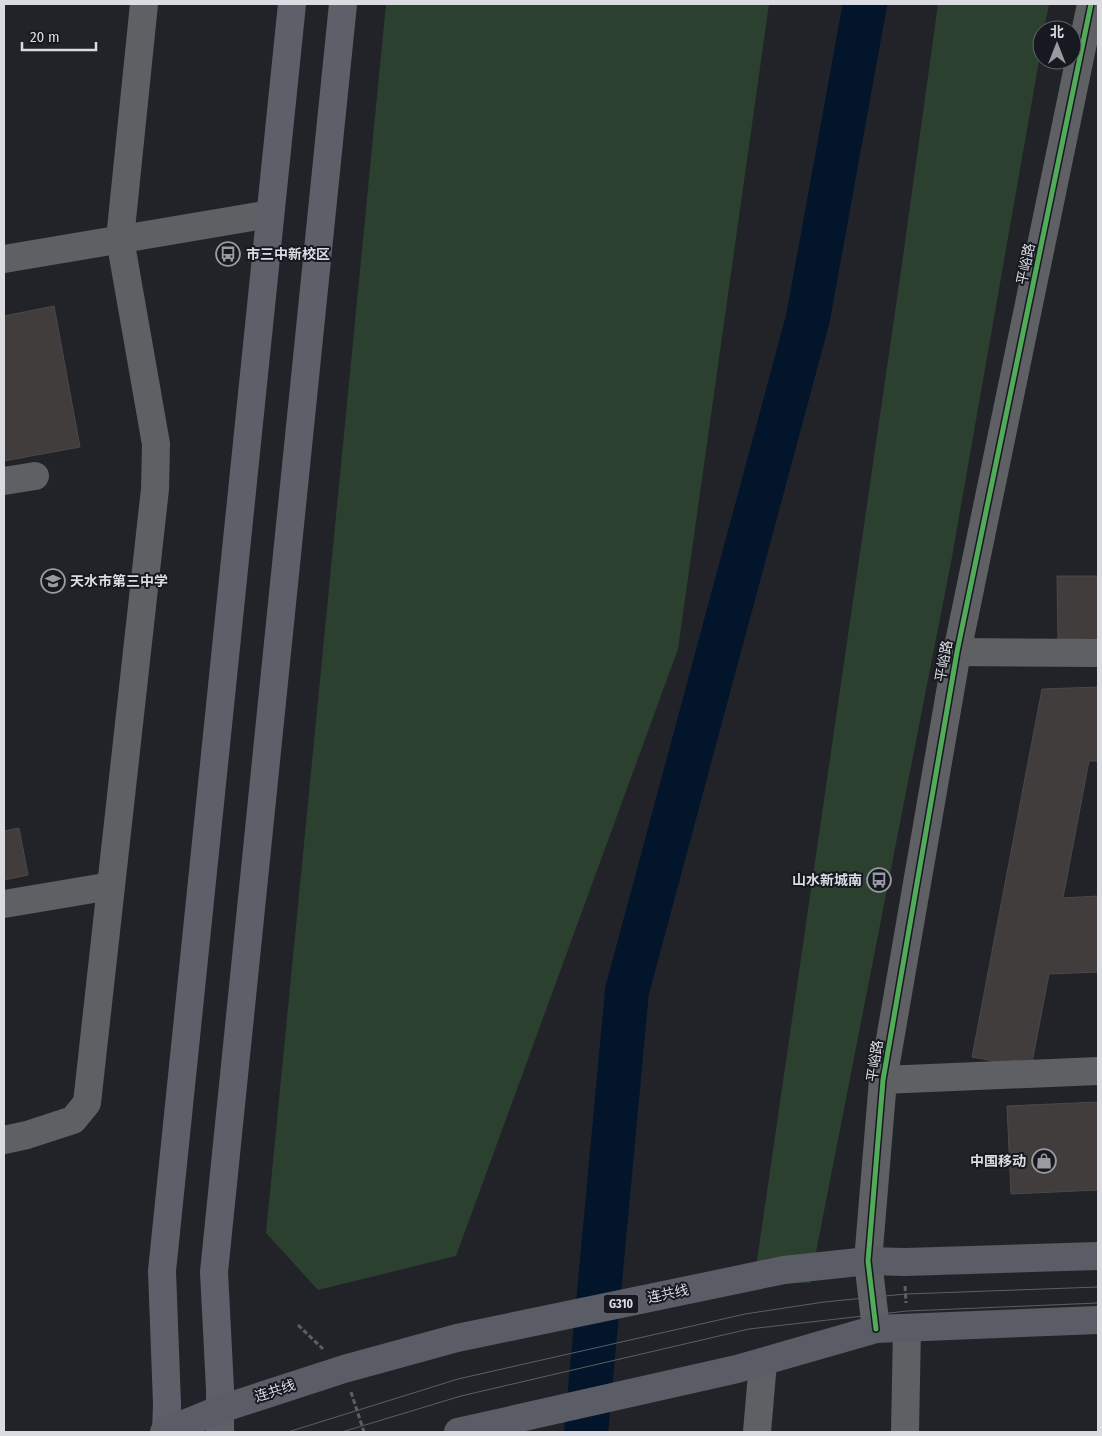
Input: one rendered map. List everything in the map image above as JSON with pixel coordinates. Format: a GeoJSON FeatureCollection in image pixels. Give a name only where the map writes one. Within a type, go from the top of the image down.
{"type":"FeatureCollection","features":[{"type":"Feature","properties":{"kind":"highway","name":"连共线"},"geometry":{"type":"LineString","coordinates":[[166,1432],[220,1421],[344,1369],[457,1338],[784,1270],[868,1261],[905,1262],[1098,1256]]}},
{"type":"Feature","properties":{"kind":"highway"},"geometry":{"type":"LineString","coordinates":[[460,1432],[737,1369],[876,1329],[1098,1320]]}},
{"type":"Feature","properties":{"kind":"main road"},"geometry":{"type":"LineString","coordinates":[[166,1432],[167,1404],[162,1271],[292,4]]}},
{"type":"Feature","properties":{"kind":"main road"},"geometry":{"type":"LineString","coordinates":[[220,1421],[214,1272],[343,4]]}},
{"type":"Feature","properties":{"kind":"street"},"geometry":{"type":"LineString","coordinates":[[4,1140],[27,1136],[73,1120],[87,1103],[155,489],[156,444],[120,239],[144,4]]}},
{"type":"Feature","properties":{"kind":"street","name":"平峪路"},"geometry":{"type":"LineString","coordinates":[[876,1329],[868,1261],[883,1080],[957,652],[1091,4]]}},
{"type":"Feature","properties":{"kind":"street"},"geometry":{"type":"LineString","coordinates":[[4,259],[270,214]]}},
{"type":"Feature","properties":{"kind":"street"},"geometry":{"type":"LineString","coordinates":[[4,481],[35,476]]}},
{"type":"Feature","properties":{"kind":"street"},"geometry":{"type":"LineString","coordinates":[[957,652],[1098,653]]}},
{"type":"Feature","properties":{"kind":"street"},"geometry":{"type":"LineString","coordinates":[[4,904],[111,886]]}},
{"type":"Feature","properties":{"kind":"street"},"geometry":{"type":"LineString","coordinates":[[883,1080],[1098,1070]]}},
{"type":"Feature","properties":{"kind":"street"},"geometry":{"type":"LineString","coordinates":[[905,1432],[907,1328]]}},
{"type":"Feature","properties":{"kind":"street"},"geometry":{"type":"LineString","coordinates":[[756,1432],[763,1362]]}},
{"type":"Feature","properties":{"kind":"path"},"geometry":{"type":"LineString","coordinates":[[905,1262],[907,1328]]}},
{"type":"Feature","properties":{"kind":"green space"},"geometry":{"type":"Polygon","coordinates":[[[386,4],[769,4],[678,649],[456,1256],[318,1290],[266,1233],[386,4]]]}},
{"type":"Feature","properties":{"kind":"green space"},"geometry":{"type":"Polygon","coordinates":[[[938,4],[1049,4],[1046,20],[1032,20],[1032,70],[1037,70],[952,557],[810,1283],[754,1281],[938,4]]]}},
{"type":"Feature","properties":{"kind":"building"},"geometry":{"type":"Polygon","coordinates":[[[54,306],[80,447],[4,461],[4,316],[54,306]]]}},
{"type":"Feature","properties":{"kind":"building"},"geometry":{"type":"Polygon","coordinates":[[[1057,576],[1098,576],[1098,641],[1058,641],[1057,576]]]}},
{"type":"Feature","properties":{"kind":"building"},"geometry":{"type":"Polygon","coordinates":[[[1098,687],[1098,761],[1089,761],[1063,898],[1098,896],[1098,972],[1049,974],[1031,1068],[972,1057],[1042,689],[1098,687]]]}},
{"type":"Feature","properties":{"kind":"building"},"geometry":{"type":"Polygon","coordinates":[[[19,828],[28,875],[4,880],[4,831],[19,828]]]}},
{"type":"Feature","properties":{"kind":"building"},"geometry":{"type":"Polygon","coordinates":[[[1098,1102],[1098,1190],[1011,1194],[1007,1106],[1098,1102]]]}},
{"type":"Feature","properties":{"kind":"waterway"},"geometry":{"type":"LineString","coordinates":[[586,1432],[627,991],[808,318],[865,4]]}},
{"type":"Feature","properties":{"kind":"tram line"},"geometry":{"type":"LineString","coordinates":[[288,1432],[458,1379],[745,1314],[824,1302],[906,1294],[1098,1287]]}},
{"type":"Feature","properties":{"kind":"tram line"},"geometry":{"type":"LineString","coordinates":[[342,1432],[461,1396],[749,1329],[907,1311],[1098,1303]]}},
{"type":"Feature","properties":{"kind":"cycle path"},"geometry":{"type":"LineString","coordinates":[[876,1329],[868,1261],[883,1080],[957,652],[1091,4]]}},
{"type":"Feature","properties":{"kind":"place","name":"市三中新校区"},"geometry":{"type":"Point","coordinates":[228,254]}},
{"type":"Feature","properties":{"kind":"place","name":"天水市第三中学"},"geometry":{"type":"Point","coordinates":[53,581]}},
{"type":"Feature","properties":{"kind":"place","name":"山水新城南"},"geometry":{"type":"Point","coordinates":[879,880]}},
{"type":"Feature","properties":{"kind":"place","name":"中国移动"},"geometry":{"type":"Point","coordinates":[1044,1161]}}]}
